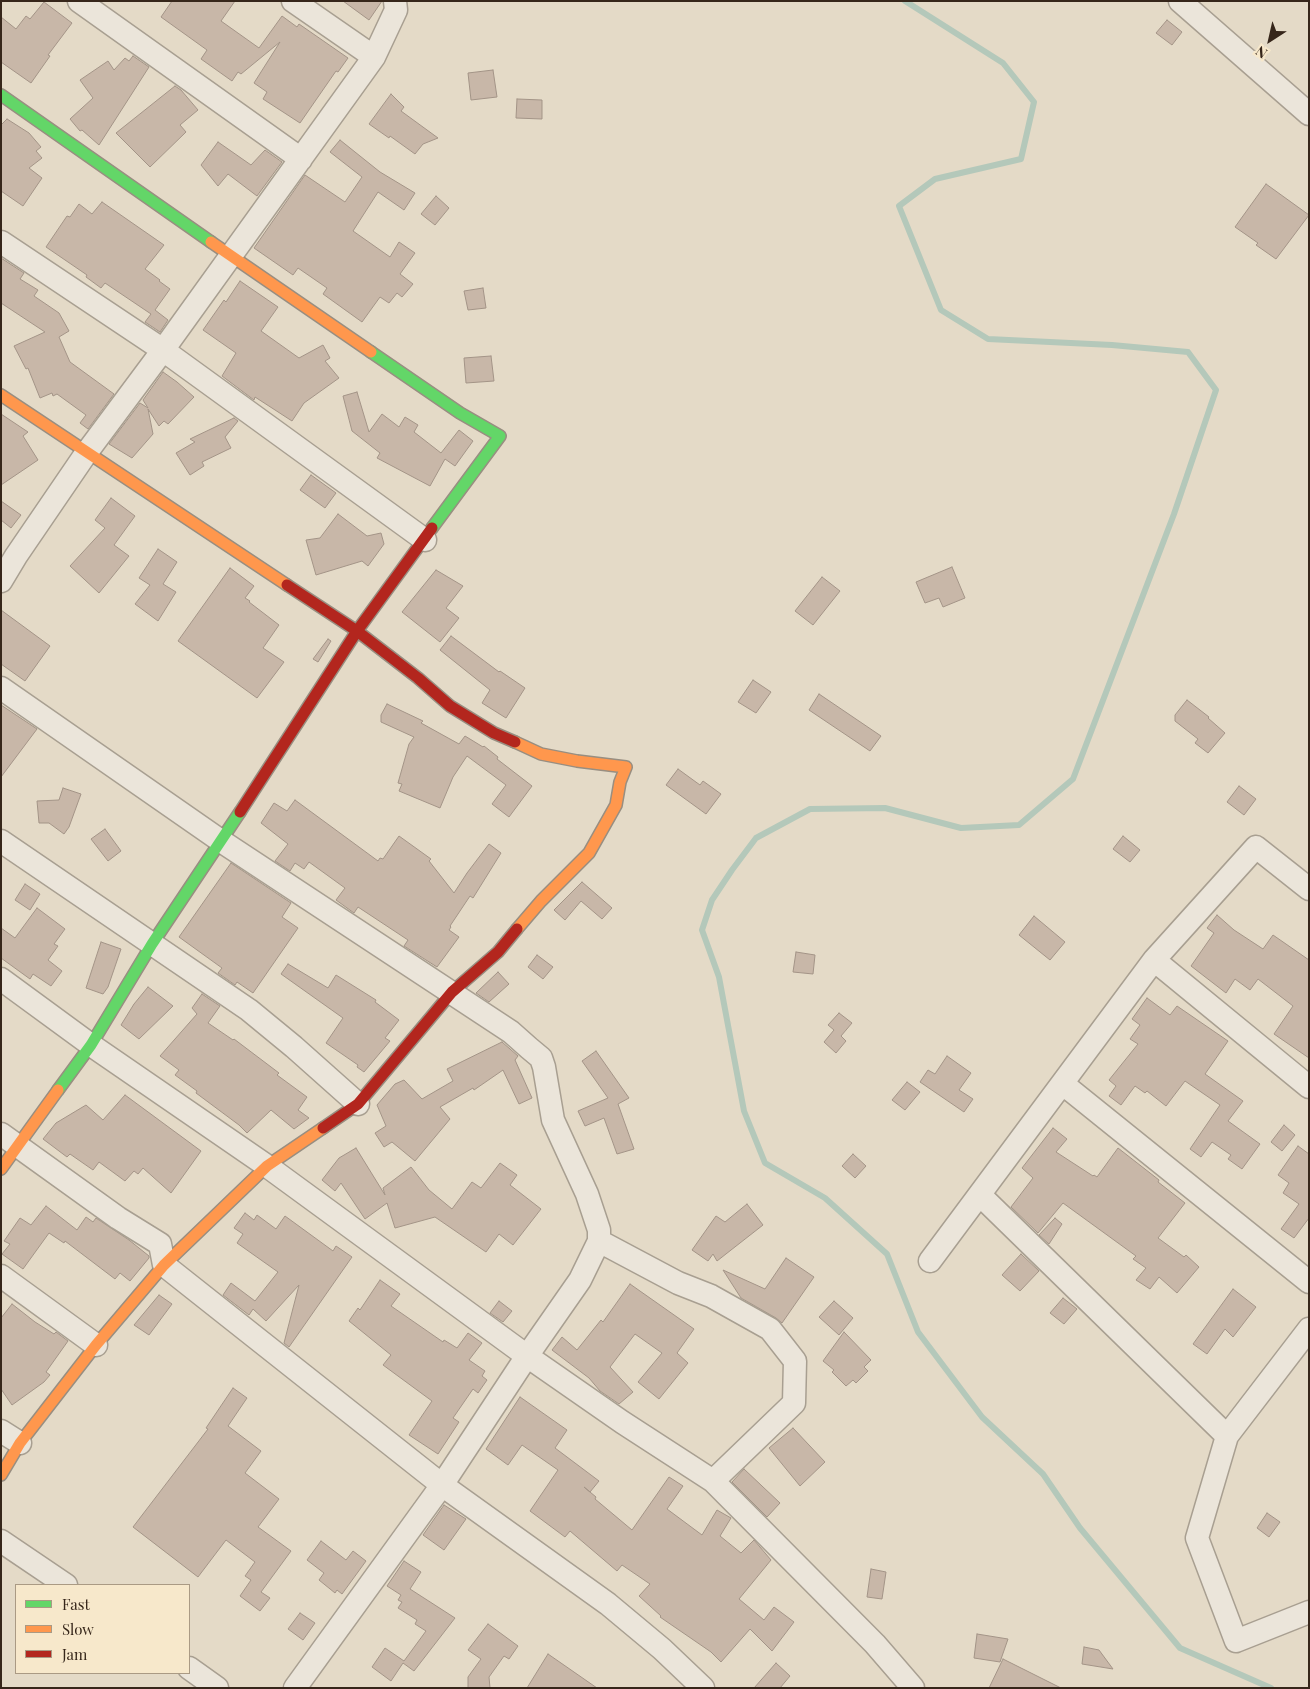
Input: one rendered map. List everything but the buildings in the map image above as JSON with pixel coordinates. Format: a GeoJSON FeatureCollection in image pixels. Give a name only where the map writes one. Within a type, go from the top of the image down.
{"type":"FeatureCollection","features":[{"type":"Feature","properties":{"kind":"street"},"geometry":{"type":"LineString","coordinates":[[78,1],[301,159]]}},
{"type":"Feature","properties":{"kind":"street"},"geometry":{"type":"LineString","coordinates":[[293,1],[374,57]]}},
{"type":"Feature","properties":{"kind":"street"},"geometry":{"type":"LineString","coordinates":[[1,581],[9,550],[87,452],[163,350],[374,57],[396,10],[395,1]]}},
{"type":"Feature","properties":{"kind":"street"},"geometry":{"type":"LineString","coordinates":[[1180,1],[1309,114]]}},
{"type":"Feature","properties":{"kind":"street"},"geometry":{"type":"LineString","coordinates":[[1,95],[460,413],[500,436],[357,632],[288,734],[221,841],[152,944],[91,1045],[9,1140],[1,1169]]}},
{"type":"Feature","properties":{"kind":"street"},"geometry":{"type":"LineString","coordinates":[[1,242],[163,350],[425,540]]}},
{"type":"Feature","properties":{"kind":"street"},"geometry":{"type":"LineString","coordinates":[[1,395],[357,632],[418,678],[450,706],[494,733],[541,754],[626,767],[620,782],[616,805],[589,853],[540,901],[498,952],[452,992],[358,1104],[267,1166],[164,1265],[96,1345],[20,1443],[1,1474]]}},
{"type":"Feature","properties":{"kind":"street"},"geometry":{"type":"LineString","coordinates":[[1,688],[221,841],[511,1032],[540,1058],[544,1067],[553,1120],[587,1194],[599,1230],[599,1241],[580,1280],[307,1683]]}},
{"type":"Feature","properties":{"kind":"street"},"geometry":{"type":"LineString","coordinates":[[1,841],[248,1010],[294,1047],[358,1104]]}},
{"type":"Feature","properties":{"kind":"street"},"geometry":{"type":"LineString","coordinates":[[930,1261],[1154,960],[1256,847],[1309,889]]}},
{"type":"Feature","properties":{"kind":"street"},"geometry":{"type":"LineString","coordinates":[[1154,960],[1309,1087]]}},
{"type":"Feature","properties":{"kind":"street"},"geometry":{"type":"LineString","coordinates":[[1,979],[91,1045],[267,1166],[527,1356],[622,1422],[713,1481],[875,1644],[913,1688]]}},
{"type":"Feature","properties":{"kind":"street"},"geometry":{"type":"LineString","coordinates":[[1062,1084],[1309,1282]]}},
{"type":"Feature","properties":{"kind":"street"},"geometry":{"type":"LineString","coordinates":[[9,1140],[118,1218],[160,1244],[164,1265],[442,1485],[608,1604],[662,1649],[703,1688]]}},
{"type":"Feature","properties":{"kind":"street"},"geometry":{"type":"LineString","coordinates":[[980,1195],[1227,1436]]}},
{"type":"Feature","properties":{"kind":"street"},"geometry":{"type":"LineString","coordinates":[[599,1241],[678,1283],[711,1296],[770,1329],[795,1361],[794,1403],[713,1481]]}},
{"type":"Feature","properties":{"kind":"street"},"geometry":{"type":"LineString","coordinates":[[1,1276],[96,1345]]}},
{"type":"Feature","properties":{"kind":"street"},"geometry":{"type":"LineString","coordinates":[[1309,1329],[1227,1436],[1197,1538],[1236,1641],[1309,1612]]}},
{"type":"Feature","properties":{"kind":"street"},"geometry":{"type":"LineString","coordinates":[[1,1431],[20,1443]]}},
{"type":"Feature","properties":{"kind":"street"},"geometry":{"type":"LineString","coordinates":[[1,1542],[64,1584]]}},
{"type":"Feature","properties":{"kind":"street"},"geometry":{"type":"LineString","coordinates":[[190,1669],[217,1688]]}},
{"type":"Feature","properties":{"kind":"waterway"},"geometry":{"type":"LineString","coordinates":[[905,1],[1003,63],[1034,102],[1021,159],[935,179],[899,206],[941,310],[988,339],[1112,345],[1188,352],[1216,390],[1174,514],[1073,779],[1019,825],[961,828],[885,808],[810,809],[756,838],[712,900],[702,930],[719,977],[744,1111],[765,1163],[825,1198],[887,1254],[918,1332],[982,1417],[1043,1474],[1080,1528],[1180,1648],[1271,1688]]}},
{"type":"Feature","properties":{"kind":"traffic: fast"},"geometry":{"type":"LineString","coordinates":[[1,95],[211,242]]}},
{"type":"Feature","properties":{"kind":"traffic: fast"},"geometry":{"type":"LineString","coordinates":[[371,352],[460,413],[500,436],[432,528]]}},
{"type":"Feature","properties":{"kind":"traffic: fast"},"geometry":{"type":"LineString","coordinates":[[58,1090],[91,1045],[152,944],[240,812]]}},
{"type":"Feature","properties":{"kind":"traffic: slow"},"geometry":{"type":"LineString","coordinates":[[211,242],[371,352]]}},
{"type":"Feature","properties":{"kind":"traffic: slow"},"geometry":{"type":"LineString","coordinates":[[1,395],[287,585]]}},
{"type":"Feature","properties":{"kind":"traffic: slow"},"geometry":{"type":"LineString","coordinates":[[515,742],[541,754],[626,767],[620,782],[616,805],[589,853],[541,901],[517,929]]}},
{"type":"Feature","properties":{"kind":"traffic: slow"},"geometry":{"type":"LineString","coordinates":[[1,1169],[58,1090]]}},
{"type":"Feature","properties":{"kind":"traffic: slow"},"geometry":{"type":"LineString","coordinates":[[1,1475],[20,1443],[96,1345],[164,1265],[267,1166],[323,1128]]}},
{"type":"Feature","properties":{"kind":"traffic: jam"},"geometry":{"type":"LineString","coordinates":[[240,812],[357,631],[432,528]]}},
{"type":"Feature","properties":{"kind":"traffic: jam"},"geometry":{"type":"LineString","coordinates":[[287,585],[357,631],[418,678],[450,706],[494,733],[515,742]]}},
{"type":"Feature","properties":{"kind":"traffic: jam"},"geometry":{"type":"LineString","coordinates":[[323,1128],[358,1104],[452,992],[498,952],[517,929]]}}]}
